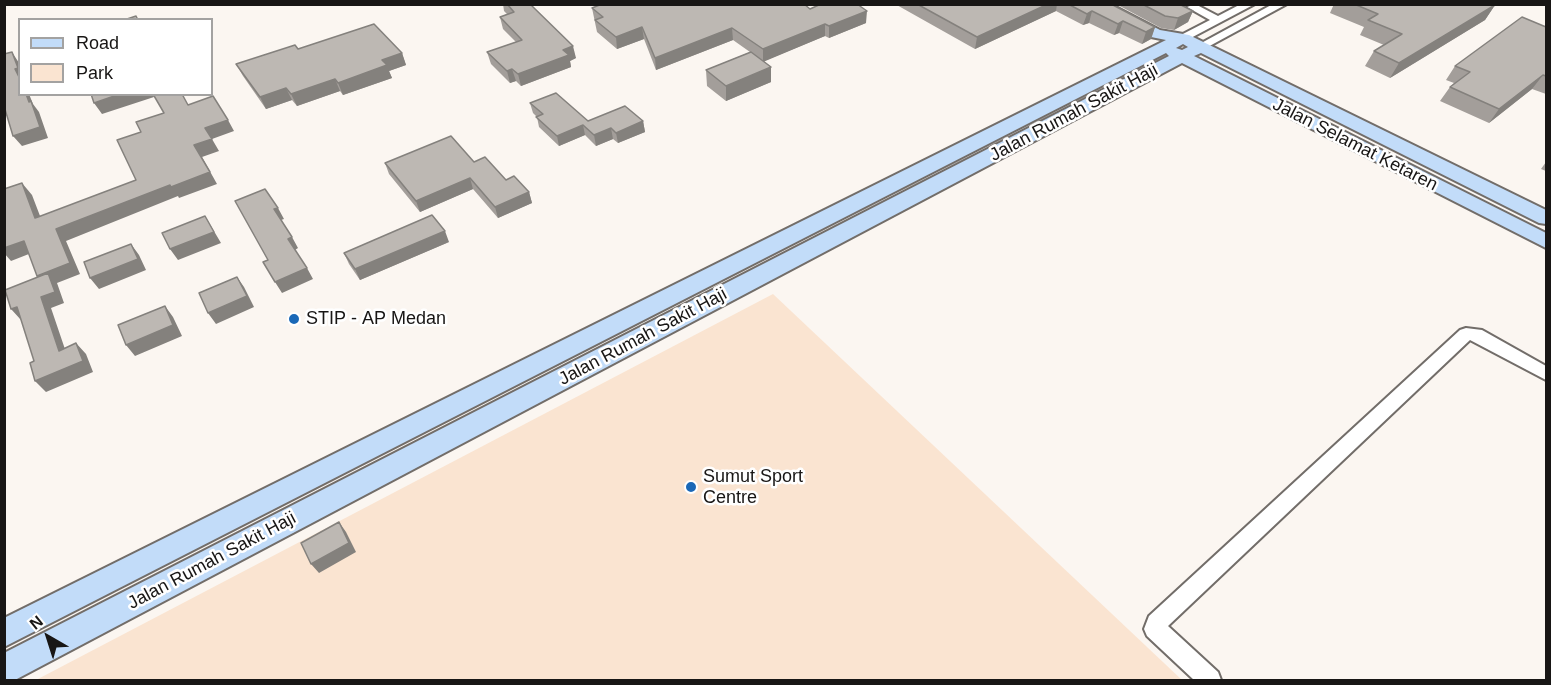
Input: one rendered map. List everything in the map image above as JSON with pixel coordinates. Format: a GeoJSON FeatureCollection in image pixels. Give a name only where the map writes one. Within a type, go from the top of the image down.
{"type":"FeatureCollection","features":[{"type":"Feature","properties":{"kind":"street"},"geometry":{"type":"LineString","coordinates":[[1097,4],[1177,45]]}},
{"type":"Feature","properties":{"kind":"street"},"geometry":{"type":"LineString","coordinates":[[1198,4],[1192,7],[1218,20]]}},
{"type":"Feature","properties":{"kind":"street","name":"Jalan Rumah Sakit Haji"},"geometry":{"type":"LineString","coordinates":[[4,669],[1250,4]]}},
{"type":"Feature","properties":{"kind":"street","name":"Jalan Rumah Sakit Haji"},"geometry":{"type":"LineString","coordinates":[[4,633],[1177,45],[1282,4]]}},
{"type":"Feature","properties":{"kind":"street","name":"Jalan Selamat Ketaren"},"geometry":{"type":"LineString","coordinates":[[1177,45],[1546,218]]}},
{"type":"Feature","properties":{"kind":"street","name":"Jalan Selamat Ketaren"},"geometry":{"type":"LineString","coordinates":[[1177,45],[1546,241]]}},
{"type":"Feature","properties":{"kind":"street"},"geometry":{"type":"LineString","coordinates":[[1210,681],[1155,629],[1155,622],[1466,334],[1476,334],[1546,374]]}},
{"type":"Feature","properties":{"kind":"green space","name":"Sumut Sport Centre"},"geometry":{"type":"Polygon","coordinates":[[[773,294],[1182,680],[36,680],[773,294]]]}},
{"type":"Feature","properties":{"kind":"building"},"geometry":{"type":"Polygon","coordinates":[[[507,4],[530,4],[573,46],[563,50],[569,55],[518,74],[512,69],[507,71],[487,52],[522,40],[500,17],[514,12],[507,4]]]}},
{"type":"Feature","properties":{"kind":"building"},"geometry":{"type":"Polygon","coordinates":[[[602,4],[804,4],[810,9],[821,4],[857,4],[867,11],[829,26],[825,24],[763,49],[732,28],[655,58],[642,27],[616,37],[595,20],[603,17],[592,8],[602,4]]]}},
{"type":"Feature","properties":{"kind":"building"},"geometry":{"type":"Polygon","coordinates":[[[917,4],[1048,4],[977,37],[917,4]]]}},
{"type":"Feature","properties":{"kind":"building"},"geometry":{"type":"Polygon","coordinates":[[[1068,4],[1111,4],[1155,27],[1146,32],[1123,21],[1118,24],[1092,11],[1087,14],[1068,4]]]}},
{"type":"Feature","properties":{"kind":"building"},"geometry":{"type":"Polygon","coordinates":[[[1142,4],[1179,4],[1193,11],[1178,18],[1165,16],[1142,4]]]}},
{"type":"Feature","properties":{"kind":"building"},"geometry":{"type":"Polygon","coordinates":[[[1354,4],[1495,5],[1399,63],[1374,51],[1402,34],[1368,20],[1378,14],[1354,4]]]}},
{"type":"Feature","properties":{"kind":"building"},"geometry":{"type":"Polygon","coordinates":[[[1522,17],[1546,27],[1546,76],[1543,75],[1499,109],[1450,87],[1470,72],[1455,66],[1522,17]]]}},
{"type":"Feature","properties":{"kind":"building"},"geometry":{"type":"Polygon","coordinates":[[[374,24],[402,53],[382,60],[387,65],[338,83],[335,79],[291,94],[286,88],[260,97],[236,64],[295,45],[298,49],[374,24]]]}},
{"type":"Feature","properties":{"kind":"building"},"geometry":{"type":"Polygon","coordinates":[[[12,52],[18,68],[15,69],[18,75],[18,96],[27,96],[29,102],[31,101],[40,127],[13,136],[4,106],[4,54],[12,52]]]}},
{"type":"Feature","properties":{"kind":"building"},"geometry":{"type":"Polygon","coordinates":[[[751,52],[771,67],[726,86],[706,70],[751,52]]]}},
{"type":"Feature","properties":{"kind":"building"},"geometry":{"type":"Polygon","coordinates":[[[556,93],[588,121],[625,106],[643,121],[616,133],[611,128],[594,135],[583,125],[557,136],[536,117],[543,114],[530,103],[556,93]]]}},
{"type":"Feature","properties":{"kind":"building"},"geometry":{"type":"Polygon","coordinates":[[[92,96],[114,96],[94,103],[92,96]]]}},
{"type":"Feature","properties":{"kind":"building"},"geometry":{"type":"Polygon","coordinates":[[[154,96],[183,96],[188,105],[213,96],[228,120],[205,128],[212,139],[194,145],[210,172],[56,229],[70,263],[37,276],[24,241],[4,248],[4,189],[22,183],[35,218],[136,180],[117,140],[141,132],[136,122],[164,113],[154,96]]]}},
{"type":"Feature","properties":{"kind":"building"},"geometry":{"type":"Polygon","coordinates":[[[451,136],[474,162],[485,157],[506,180],[514,176],[529,192],[495,207],[470,178],[416,201],[385,163],[451,136]]]}},
{"type":"Feature","properties":{"kind":"building"},"geometry":{"type":"Polygon","coordinates":[[[265,189],[278,208],[274,209],[292,237],[288,239],[307,268],[275,282],[263,262],[268,260],[235,201],[265,189]]]}},
{"type":"Feature","properties":{"kind":"building"},"geometry":{"type":"Polygon","coordinates":[[[432,215],[445,231],[355,269],[344,253],[432,215]]]}},
{"type":"Feature","properties":{"kind":"building"},"geometry":{"type":"Polygon","coordinates":[[[205,216],[214,232],[170,249],[162,233],[205,216]]]}},
{"type":"Feature","properties":{"kind":"building"},"geometry":{"type":"Polygon","coordinates":[[[131,244],[138,259],[90,278],[84,262],[131,244]]]}},
{"type":"Feature","properties":{"kind":"building"},"geometry":{"type":"Polygon","coordinates":[[[48,273],[55,292],[41,297],[59,351],[76,343],[83,361],[35,381],[30,363],[34,361],[17,307],[11,309],[5,290],[48,273]]]}},
{"type":"Feature","properties":{"kind":"building"},"geometry":{"type":"Polygon","coordinates":[[[237,277],[247,296],[208,313],[199,293],[237,277]]]}},
{"type":"Feature","properties":{"kind":"building"},"geometry":{"type":"Polygon","coordinates":[[[165,306],[173,325],[126,345],[118,325],[165,306]]]}},
{"type":"Feature","properties":{"kind":"building"},"geometry":{"type":"Polygon","coordinates":[[[339,522],[349,543],[311,564],[301,543],[339,522]]]}},
{"type":"Feature","properties":{"kind":"place","name":"STIP - AP Medan"},"geometry":{"type":"Point","coordinates":[294,319]}},
{"type":"Feature","properties":{"kind":"place","name":"Sumut Sport Centre"},"geometry":{"type":"Point","coordinates":[691,487]}}]}
